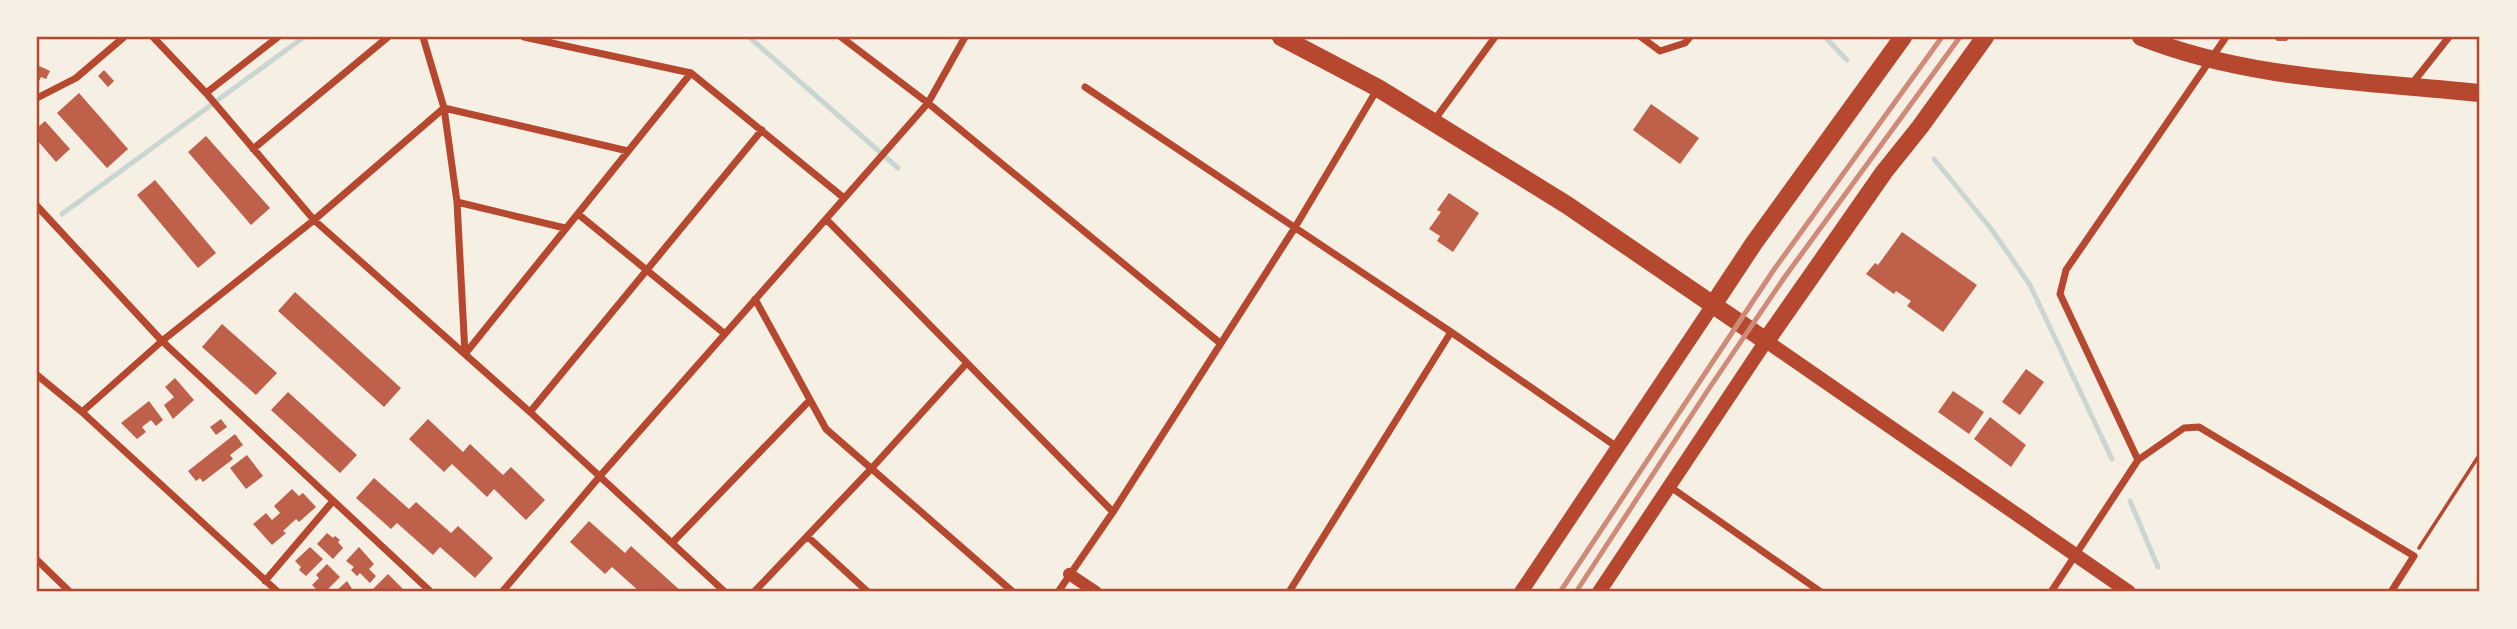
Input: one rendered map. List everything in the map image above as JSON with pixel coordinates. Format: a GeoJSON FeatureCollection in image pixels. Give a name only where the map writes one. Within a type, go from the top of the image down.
{"type":"FeatureCollection","features":[{"type":"Feature","properties":{"kind":"main road"},"geometry":{"type":"LineString","coordinates":[[1281,37],[1378,88],[1567,205],[2129,592]]}},
{"type":"Feature","properties":{"kind":"main road"},"geometry":{"type":"LineString","coordinates":[[1521,592],[1754,243],[1903,37]]}},
{"type":"Feature","properties":{"kind":"main road"},"geometry":{"type":"LineString","coordinates":[[1599,592],[1766,341],[1884,172],[1985,37]]}},
{"type":"Feature","properties":{"kind":"main road"},"geometry":{"type":"LineString","coordinates":[[2141,37],[2210,61],[2314,79],[2480,93]]}},
{"type":"Feature","properties":{"kind":"street"},"geometry":{"type":"LineString","coordinates":[[37,98],[76,78],[124,37]]}},
{"type":"Feature","properties":{"kind":"street"},"geometry":{"type":"LineString","coordinates":[[152,37],[206,93],[314,220],[530,412],[725,592]]}},
{"type":"Feature","properties":{"kind":"street"},"geometry":{"type":"LineString","coordinates":[[206,93],[278,37]]}},
{"type":"Feature","properties":{"kind":"street"},"geometry":{"type":"LineString","coordinates":[[253,149],[388,37]]}},
{"type":"Feature","properties":{"kind":"street"},"geometry":{"type":"LineString","coordinates":[[423,37],[444,108],[457,202],[465,354]]}},
{"type":"Feature","properties":{"kind":"street"},"geometry":{"type":"LineString","coordinates":[[524,37],[691,73],[844,198]]}},
{"type":"Feature","properties":{"kind":"street"},"geometry":{"type":"LineString","coordinates":[[841,37],[928,103],[1220,343]]}},
{"type":"Feature","properties":{"kind":"street"},"geometry":{"type":"LineString","coordinates":[[502,592],[600,476],[928,103],[965,37]]}},
{"type":"Feature","properties":{"kind":"street"},"geometry":{"type":"LineString","coordinates":[[1433,122],[1495,37]]}},
{"type":"Feature","properties":{"kind":"street"},"geometry":{"type":"LineString","coordinates":[[1641,37],[1660,51],[1685,43],[1689,37]]}},
{"type":"Feature","properties":{"kind":"street"},"geometry":{"type":"LineString","coordinates":[[2138,460],[2060,294],[2066,270],[2226,37]]}},
{"type":"Feature","properties":{"kind":"street"},"geometry":{"type":"LineString","coordinates":[[2410,86],[2449,37]]}},
{"type":"Feature","properties":{"kind":"street"},"geometry":{"type":"LineString","coordinates":[[465,354],[691,73]]}},
{"type":"Feature","properties":{"kind":"street"},"geometry":{"type":"LineString","coordinates":[[1085,87],[1451,332],[1617,447]]}},
{"type":"Feature","properties":{"kind":"street"},"geometry":{"type":"LineString","coordinates":[[1058,592],[1113,512],[1294,229],[1378,88]]}},
{"type":"Feature","properties":{"kind":"street"},"geometry":{"type":"LineString","coordinates":[[444,108],[628,151]]}},
{"type":"Feature","properties":{"kind":"street"},"geometry":{"type":"LineString","coordinates":[[82,412],[162,341],[314,220],[444,108]]}},
{"type":"Feature","properties":{"kind":"street"},"geometry":{"type":"LineString","coordinates":[[530,412],[762,130]]}},
{"type":"Feature","properties":{"kind":"street"},"geometry":{"type":"LineString","coordinates":[[457,202],[565,228]]}},
{"type":"Feature","properties":{"kind":"street"},"geometry":{"type":"LineString","coordinates":[[38,210],[162,341],[431,592]]}},
{"type":"Feature","properties":{"kind":"street"},"geometry":{"type":"LineString","coordinates":[[578,214],[725,334]]}},
{"type":"Feature","properties":{"kind":"street"},"geometry":{"type":"LineString","coordinates":[[826,219],[1113,512]]}},
{"type":"Feature","properties":{"kind":"street"},"geometry":{"type":"LineString","coordinates":[[755,299],[826,429],[1013,592]]}},
{"type":"Feature","properties":{"kind":"street"},"geometry":{"type":"LineString","coordinates":[[1289,592],[1451,332]]}},
{"type":"Feature","properties":{"kind":"street"},"geometry":{"type":"LineString","coordinates":[[754,592],[966,364]]}},
{"type":"Feature","properties":{"kind":"street"},"geometry":{"type":"LineString","coordinates":[[37,375],[82,412],[278,592]]}},
{"type":"Feature","properties":{"kind":"street"},"geometry":{"type":"LineString","coordinates":[[672,543],[809,401]]}},
{"type":"Feature","properties":{"kind":"street"},"geometry":{"type":"LineString","coordinates":[[2051,592],[2138,460],[2184,429],[2199,427],[2414,556],[2391,592]]}},
{"type":"Feature","properties":{"kind":"street"},"geometry":{"type":"LineString","coordinates":[[1669,486],[1821,592]]}},
{"type":"Feature","properties":{"kind":"street"},"geometry":{"type":"LineString","coordinates":[[265,581],[333,501]]}},
{"type":"Feature","properties":{"kind":"street"},"geometry":{"type":"LineString","coordinates":[[807,536],[868,592]]}},
{"type":"Feature","properties":{"kind":"street"},"geometry":{"type":"LineString","coordinates":[[37,560],[70,592]]}},
{"type":"Feature","properties":{"kind":"street"},"geometry":{"type":"LineString","coordinates":[[1069,574],[1096,592]]}},
{"type":"Feature","properties":{"kind":"path"},"geometry":{"type":"LineString","coordinates":[[2414,556],[2480,454]]}},
{"type":"Feature","properties":{"kind":"building"},"geometry":{"type":"Polygon","coordinates":[[[2273,37],[2289,37],[2287,41],[2277,41],[2273,37]]]}},
{"type":"Feature","properties":{"kind":"building"},"geometry":{"type":"Polygon","coordinates":[[[37,65],[50,71],[46,79],[41,77],[37,85],[37,65]]]}},
{"type":"Feature","properties":{"kind":"building"},"geometry":{"type":"Polygon","coordinates":[[[104,70],[114,81],[108,87],[98,76],[104,70]]]}},
{"type":"Feature","properties":{"kind":"building"},"geometry":{"type":"Polygon","coordinates":[[[79,93],[128,149],[107,168],[57,113],[79,93]]]}},
{"type":"Feature","properties":{"kind":"building"},"geometry":{"type":"Polygon","coordinates":[[[1651,104],[1699,138],[1680,164],[1633,130],[1651,104]]]}},
{"type":"Feature","properties":{"kind":"building"},"geometry":{"type":"Polygon","coordinates":[[[45,121],[70,149],[56,162],[37,140],[37,128],[45,121]]]}},
{"type":"Feature","properties":{"kind":"building"},"geometry":{"type":"Polygon","coordinates":[[[206,136],[270,208],[251,225],[188,152],[206,136]]]}},
{"type":"Feature","properties":{"kind":"building"},"geometry":{"type":"Polygon","coordinates":[[[155,180],[216,253],[198,268],[137,195],[155,180]]]}},
{"type":"Feature","properties":{"kind":"building"},"geometry":{"type":"Polygon","coordinates":[[[1449,193],[1479,213],[1453,252],[1437,241],[1440,236],[1429,229],[1441,212],[1437,210],[1449,193]]]}},
{"type":"Feature","properties":{"kind":"building"},"geometry":{"type":"Polygon","coordinates":[[[1902,232],[1977,285],[1943,332],[1907,306],[1911,301],[1896,291],[1894,294],[1866,274],[1875,263],[1878,265],[1902,232]]]}},
{"type":"Feature","properties":{"kind":"building"},"geometry":{"type":"Polygon","coordinates":[[[295,292],[401,388],[384,407],[278,311],[295,292]]]}},
{"type":"Feature","properties":{"kind":"building"},"geometry":{"type":"Polygon","coordinates":[[[222,324],[277,373],[256,395],[202,347],[222,324]]]}},
{"type":"Feature","properties":{"kind":"building"},"geometry":{"type":"Polygon","coordinates":[[[2026,369],[2044,382],[2020,415],[2002,402],[2026,369]]]}},
{"type":"Feature","properties":{"kind":"building"},"geometry":{"type":"Polygon","coordinates":[[[175,378],[194,400],[173,419],[164,405],[174,397],[165,387],[175,378]]]}},
{"type":"Feature","properties":{"kind":"building"},"geometry":{"type":"Polygon","coordinates":[[[1953,391],[1984,412],[1969,434],[1938,412],[1953,391]]]}},
{"type":"Feature","properties":{"kind":"building"},"geometry":{"type":"Polygon","coordinates":[[[288,392],[357,455],[340,473],[271,410],[288,392]]]}},
{"type":"Feature","properties":{"kind":"building"},"geometry":{"type":"Polygon","coordinates":[[[149,401],[163,420],[156,426],[151,420],[142,427],[146,432],[137,439],[121,423],[149,401]]]}},
{"type":"Feature","properties":{"kind":"building"},"geometry":{"type":"Polygon","coordinates":[[[1990,417],[2026,445],[2011,467],[1974,439],[1990,417]]]}},
{"type":"Feature","properties":{"kind":"building"},"geometry":{"type":"Polygon","coordinates":[[[221,419],[227,427],[216,435],[210,427],[221,419]]]}},
{"type":"Feature","properties":{"kind":"building"},"geometry":{"type":"Polygon","coordinates":[[[428,419],[463,452],[470,444],[503,475],[511,467],[545,500],[526,520],[494,489],[487,497],[452,464],[444,472],[409,439],[428,419]]]}},
{"type":"Feature","properties":{"kind":"building"},"geometry":{"type":"Polygon","coordinates":[[[235,434],[243,445],[230,455],[233,459],[203,482],[200,478],[196,481],[188,471],[235,434]]]}},
{"type":"Feature","properties":{"kind":"building"},"geometry":{"type":"Polygon","coordinates":[[[247,455],[263,476],[246,489],[230,468],[247,455]]]}},
{"type":"Feature","properties":{"kind":"building"},"geometry":{"type":"Polygon","coordinates":[[[374,478],[409,509],[416,502],[451,533],[458,526],[493,558],[475,578],[440,547],[433,555],[397,523],[391,529],[356,498],[374,478]]]}},
{"type":"Feature","properties":{"kind":"building"},"geometry":{"type":"Polygon","coordinates":[[[292,489],[299,496],[303,493],[316,507],[299,522],[296,519],[283,531],[286,533],[272,545],[253,524],[266,513],[272,520],[280,513],[274,506],[292,489]]]}},
{"type":"Feature","properties":{"kind":"building"},"geometry":{"type":"Polygon","coordinates":[[[589,521],[625,553],[631,546],[682,592],[640,592],[612,567],[605,574],[570,542],[589,521]]]}},
{"type":"Feature","properties":{"kind":"building"},"geometry":{"type":"Polygon","coordinates":[[[327,533],[340,540],[338,542],[343,548],[333,559],[317,544],[327,533]]]}},
{"type":"Feature","properties":{"kind":"building"},"geometry":{"type":"Polygon","coordinates":[[[310,547],[323,559],[306,576],[295,561],[310,547]]]}},
{"type":"Feature","properties":{"kind":"building"},"geometry":{"type":"Polygon","coordinates":[[[359,547],[374,564],[369,569],[376,576],[370,583],[360,573],[357,576],[351,570],[354,567],[346,561],[359,547]]]}},
{"type":"Feature","properties":{"kind":"building"},"geometry":{"type":"Polygon","coordinates":[[[327,564],[340,577],[325,592],[319,592],[312,585],[319,578],[316,575],[327,564]]]}},
{"type":"Feature","properties":{"kind":"building"},"geometry":{"type":"Polygon","coordinates":[[[388,574],[406,592],[370,592],[388,574]]]}},
{"type":"Feature","properties":{"kind":"building"},"geometry":{"type":"Polygon","coordinates":[[[347,581],[354,592],[335,592],[347,581]]]}},
{"type":"Feature","properties":{"kind":"waterway"},"geometry":{"type":"LineString","coordinates":[[62,214],[304,37]]}},
{"type":"Feature","properties":{"kind":"waterway"},"geometry":{"type":"LineString","coordinates":[[749,37],[898,168]]}},
{"type":"Feature","properties":{"kind":"waterway"},"geometry":{"type":"LineString","coordinates":[[1825,37],[1847,60]]}},
{"type":"Feature","properties":{"kind":"waterway"},"geometry":{"type":"LineString","coordinates":[[1934,159],[1992,230],[2030,285],[2112,459]]}},
{"type":"Feature","properties":{"kind":"waterway"},"geometry":{"type":"LineString","coordinates":[[2130,501],[2158,567]]}},
{"type":"Feature","properties":{"kind":"railway"},"geometry":{"type":"LineString","coordinates":[[1560,592],[1773,271],[1942,37]]}},
{"type":"Feature","properties":{"kind":"railway"},"geometry":{"type":"LineString","coordinates":[[1576,592],[1784,278],[1960,37]]}}]}
